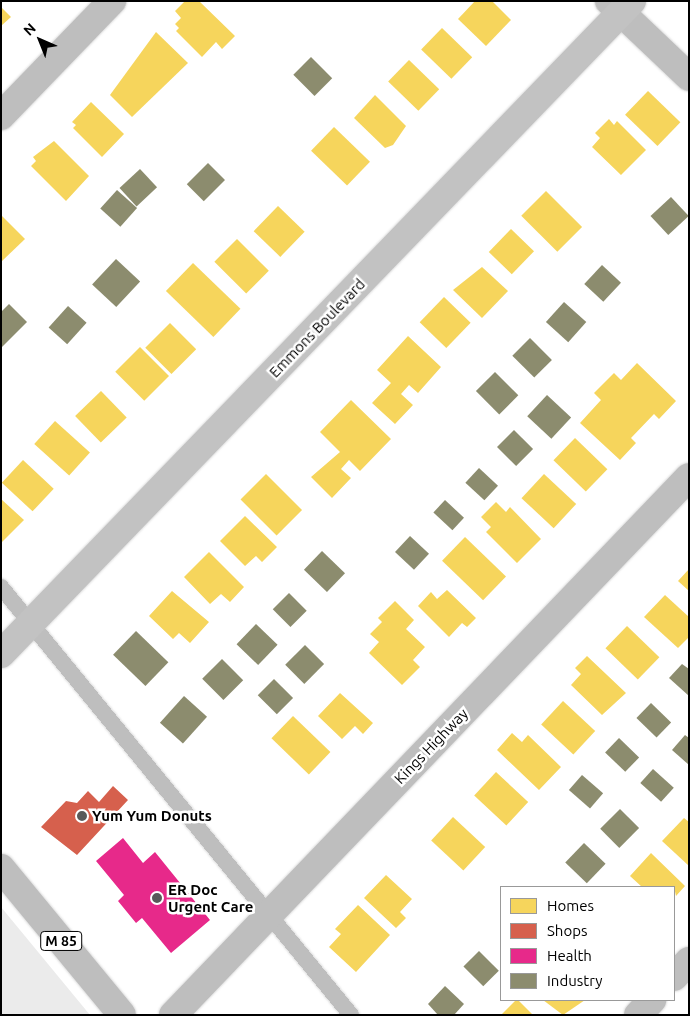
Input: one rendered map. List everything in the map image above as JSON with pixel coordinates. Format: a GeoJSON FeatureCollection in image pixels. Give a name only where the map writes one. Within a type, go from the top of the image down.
{"type":"FeatureCollection","features":[{"type":"Feature","properties":{"kind":"street"},"geometry":{"type":"LineString","coordinates":[[1,116],[112,1]]}},
{"type":"Feature","properties":{"kind":"street"},"geometry":{"type":"LineString","coordinates":[[621,5],[689,77]]}},
{"type":"Feature","properties":{"kind":"street","name":"Emmons Boulevard"},"geometry":{"type":"LineString","coordinates":[[1,654],[621,5]]}},
{"type":"Feature","properties":{"kind":"street","name":"Kings Highway"},"geometry":{"type":"LineString","coordinates":[[173,1015],[689,477]]}},
{"type":"Feature","properties":{"kind":"street","name":"M 85"},"geometry":{"type":"LineString","coordinates":[[1,868],[122,1015]]}},
{"type":"Feature","properties":{"kind":"street"},"geometry":{"type":"LineString","coordinates":[[675,976],[689,961]]}},
{"type":"Feature","properties":{"kind":"street"},"geometry":{"type":"LineString","coordinates":[[638,1015],[651,1001]]}},
{"type":"Feature","properties":{"kind":"lane"},"geometry":{"type":"LineString","coordinates":[[1,587],[268,916],[351,1015]]}},
{"type":"Feature","properties":{"kind":"shaded area"},"geometry":{"type":"Polygon","coordinates":[[[1,907],[90,1015],[1,1015],[1,907]]]}},
{"type":"Feature","properties":{"kind":"building: Homes"},"geometry":{"type":"Polygon","coordinates":[[[185,1],[199,1],[235,36],[222,49],[216,42],[202,57],[176,31],[179,28],[175,24],[181,18],[175,11],[185,1]]]}},
{"type":"Feature","properties":{"kind":"building: Homes"},"geometry":{"type":"Polygon","coordinates":[[[475,1],[492,1],[511,20],[486,46],[458,19],[475,1]]]}},
{"type":"Feature","properties":{"kind":"building: Homes"},"geometry":{"type":"Polygon","coordinates":[[[1,7],[11,17],[1,26],[1,7]]]}},
{"type":"Feature","properties":{"kind":"building: Homes"},"geometry":{"type":"Polygon","coordinates":[[[442,28],[472,57],[451,79],[421,50],[442,28]]]}},
{"type":"Feature","properties":{"kind":"building: Homes"},"geometry":{"type":"Polygon","coordinates":[[[156,32],[188,63],[132,117],[110,95],[156,32]]]}},
{"type":"Feature","properties":{"kind":"building: Homes"},"geometry":{"type":"Polygon","coordinates":[[[409,60],[439,89],[418,111],[388,82],[409,60]]]}},
{"type":"Feature","properties":{"kind":"building: Homes"},"geometry":{"type":"Polygon","coordinates":[[[648,91],[680,122],[657,146],[625,115],[648,91]]]}},
{"type":"Feature","properties":{"kind":"building: Homes"},"geometry":{"type":"Polygon","coordinates":[[[375,95],[406,126],[393,145],[385,148],[354,118],[375,95]]]}},
{"type":"Feature","properties":{"kind":"building: Homes"},"geometry":{"type":"Polygon","coordinates":[[[91,102],[124,134],[102,157],[73,128],[76,125],[72,122],[91,102]]]}},
{"type":"Feature","properties":{"kind":"building: Homes"},"geometry":{"type":"Polygon","coordinates":[[[609,119],[614,125],[617,121],[646,150],[621,175],[592,147],[600,138],[595,133],[609,119]]]}},
{"type":"Feature","properties":{"kind":"building: Homes"},"geometry":{"type":"Polygon","coordinates":[[[334,127],[370,162],[347,185],[311,151],[334,127]]]}},
{"type":"Feature","properties":{"kind":"building: Homes"},"geometry":{"type":"Polygon","coordinates":[[[54,141],[89,176],[66,201],[31,166],[36,161],[33,157],[54,141]]]}},
{"type":"Feature","properties":{"kind":"building: Homes"},"geometry":{"type":"Polygon","coordinates":[[[546,191],[582,227],[557,252],[521,216],[546,191]]]}},
{"type":"Feature","properties":{"kind":"building: Homes"},"geometry":{"type":"Polygon","coordinates":[[[278,206],[305,232],[280,257],[254,231],[278,206]]]}},
{"type":"Feature","properties":{"kind":"building: Homes"},"geometry":{"type":"Polygon","coordinates":[[[1,215],[25,239],[1,262],[1,215]]]}},
{"type":"Feature","properties":{"kind":"building: Homes"},"geometry":{"type":"Polygon","coordinates":[[[511,229],[534,251],[512,274],[489,252],[511,229]]]}},
{"type":"Feature","properties":{"kind":"building: Homes"},"geometry":{"type":"Polygon","coordinates":[[[237,239],[269,271],[246,293],[214,262],[237,239]]]}},
{"type":"Feature","properties":{"kind":"building: Homes"},"geometry":{"type":"Polygon","coordinates":[[[193,263],[240,309],[213,337],[166,291],[193,263]]]}},
{"type":"Feature","properties":{"kind":"building: Homes"},"geometry":{"type":"Polygon","coordinates":[[[482,267],[508,291],[482,318],[453,290],[482,267]]]}},
{"type":"Feature","properties":{"kind":"building: Homes"},"geometry":{"type":"Polygon","coordinates":[[[444,297],[471,323],[446,348],[420,322],[444,297]]]}},
{"type":"Feature","properties":{"kind":"building: Homes"},"geometry":{"type":"Polygon","coordinates":[[[170,323],[196,349],[171,374],[145,348],[170,323]]]}},
{"type":"Feature","properties":{"kind":"building: Homes"},"geometry":{"type":"Polygon","coordinates":[[[408,336],[441,367],[418,393],[409,385],[401,394],[413,405],[395,424],[372,403],[391,383],[377,370],[408,336]]]}},
{"type":"Feature","properties":{"kind":"building: Homes"},"geometry":{"type":"Polygon","coordinates":[[[140,347],[169,376],[144,401],[115,372],[140,347]]]}},
{"type":"Feature","properties":{"kind":"building: Homes"},"geometry":{"type":"Polygon","coordinates":[[[637,363],[676,401],[659,419],[654,414],[631,438],[636,443],[620,460],[580,423],[601,400],[594,393],[614,373],[621,380],[637,363]]]}},
{"type":"Feature","properties":{"kind":"building: Homes"},"geometry":{"type":"Polygon","coordinates":[[[101,391],[127,418],[101,443],[75,416],[101,391]]]}},
{"type":"Feature","properties":{"kind":"building: Homes"},"geometry":{"type":"Polygon","coordinates":[[[351,400],[391,439],[360,471],[349,460],[341,469],[351,478],[332,498],[311,477],[340,452],[320,432],[351,400]]]}},
{"type":"Feature","properties":{"kind":"building: Homes"},"geometry":{"type":"Polygon","coordinates":[[[55,421],[90,452],[69,475],[34,444],[55,421]]]}},
{"type":"Feature","properties":{"kind":"building: Homes"},"geometry":{"type":"Polygon","coordinates":[[[575,438],[607,469],[586,492],[553,460],[575,438]]]}},
{"type":"Feature","properties":{"kind":"building: Homes"},"geometry":{"type":"Polygon","coordinates":[[[23,460],[54,489],[33,511],[2,483],[23,460]]]}},
{"type":"Feature","properties":{"kind":"building: Homes"},"geometry":{"type":"Polygon","coordinates":[[[266,474],[302,510],[277,536],[241,499],[266,474]]]}},
{"type":"Feature","properties":{"kind":"building: Homes"},"geometry":{"type":"Polygon","coordinates":[[[544,474],[576,504],[554,528],[521,498],[544,474]]]}},
{"type":"Feature","properties":{"kind":"building: Homes"},"geometry":{"type":"Polygon","coordinates":[[[1,499],[24,520],[1,543],[1,499]]]}},
{"type":"Feature","properties":{"kind":"building: Homes"},"geometry":{"type":"Polygon","coordinates":[[[496,502],[506,512],[510,507],[541,539],[517,563],[486,532],[491,527],[481,517],[496,502]]]}},
{"type":"Feature","properties":{"kind":"building: Homes"},"geometry":{"type":"Polygon","coordinates":[[[245,516],[277,547],[262,562],[256,556],[245,566],[220,541],[245,516]]]}},
{"type":"Feature","properties":{"kind":"building: Homes"},"geometry":{"type":"Polygon","coordinates":[[[465,537],[506,577],[483,600],[442,561],[465,537]]]}},
{"type":"Feature","properties":{"kind":"building: Homes"},"geometry":{"type":"Polygon","coordinates":[[[209,552],[244,587],[230,602],[221,594],[210,604],[184,577],[209,552]]]}},
{"type":"Feature","properties":{"kind":"building: Homes"},"geometry":{"type":"Polygon","coordinates":[[[689,569],[689,591],[678,581],[689,569]]]}},
{"type":"Feature","properties":{"kind":"building: Homes"},"geometry":{"type":"Polygon","coordinates":[[[447,590],[476,618],[467,627],[462,623],[449,637],[418,606],[431,592],[437,599],[447,590]]]}},
{"type":"Feature","properties":{"kind":"building: Homes"},"geometry":{"type":"Polygon","coordinates":[[[172,591],[209,622],[190,643],[179,633],[173,639],[149,616],[172,591]]]}},
{"type":"Feature","properties":{"kind":"building: Homes"},"geometry":{"type":"Polygon","coordinates":[[[665,595],[689,617],[689,637],[678,648],[644,617],[665,595]]]}},
{"type":"Feature","properties":{"kind":"building: Homes"},"geometry":{"type":"Polygon","coordinates":[[[395,601],[414,620],[406,629],[425,647],[413,660],[420,667],[402,685],[369,653],[379,642],[370,634],[382,622],[378,618],[395,601]]]}},
{"type":"Feature","properties":{"kind":"building: Homes"},"geometry":{"type":"Polygon","coordinates":[[[627,626],[659,657],[638,680],[605,648],[627,626]]]}},
{"type":"Feature","properties":{"kind":"building: Homes"},"geometry":{"type":"Polygon","coordinates":[[[587,656],[626,693],[602,715],[571,685],[581,674],[575,668],[587,656]]]}},
{"type":"Feature","properties":{"kind":"building: Homes"},"geometry":{"type":"Polygon","coordinates":[[[340,693],[373,723],[363,734],[355,726],[342,739],[318,716],[340,693]]]}},
{"type":"Feature","properties":{"kind":"building: Homes"},"geometry":{"type":"Polygon","coordinates":[[[563,701],[595,731],[573,754],[541,724],[563,701]]]}},
{"type":"Feature","properties":{"kind":"building: Homes"},"geometry":{"type":"Polygon","coordinates":[[[293,716],[330,752],[309,774],[271,738],[293,716]]]}},
{"type":"Feature","properties":{"kind":"building: Homes"},"geometry":{"type":"Polygon","coordinates":[[[512,733],[522,742],[528,735],[561,767],[539,790],[497,750],[512,733]]]}},
{"type":"Feature","properties":{"kind":"building: Homes"},"geometry":{"type":"Polygon","coordinates":[[[496,772],[528,802],[506,825],[474,795],[496,772]]]}},
{"type":"Feature","properties":{"kind":"building: Homes"},"geometry":{"type":"Polygon","coordinates":[[[453,817],[485,847],[463,870],[431,840],[453,817]]]}},
{"type":"Feature","properties":{"kind":"building: Homes"},"geometry":{"type":"Polygon","coordinates":[[[684,818],[689,822],[689,866],[662,841],[684,818]]]}},
{"type":"Feature","properties":{"kind":"building: Homes"},"geometry":{"type":"Polygon","coordinates":[[[651,853],[685,886],[676,896],[675,886],[641,886],[630,876],[651,853]]]}},
{"type":"Feature","properties":{"kind":"building: Homes"},"geometry":{"type":"Polygon","coordinates":[[[386,875],[412,899],[400,912],[406,918],[396,928],[364,898],[386,875]]]}},
{"type":"Feature","properties":{"kind":"building: Homes"},"geometry":{"type":"Polygon","coordinates":[[[358,905],[390,935],[356,972],[329,947],[341,934],[335,929],[358,905]]]}},
{"type":"Feature","properties":{"kind":"building: Homes"},"geometry":{"type":"Polygon","coordinates":[[[515,1001],[519,1001],[533,1015],[501,1015],[515,1001]]]}},
{"type":"Feature","properties":{"kind":"building: Homes"},"geometry":{"type":"Polygon","coordinates":[[[544,1001],[584,1001],[563,1015],[544,1001]]]}},
{"type":"Feature","properties":{"kind":"building: Shops","name":"Yum Yum Donuts"},"geometry":{"type":"Polygon","coordinates":[[[113,786],[128,800],[77,855],[41,827],[66,801],[77,803],[88,791],[99,802],[113,786]]]}},
{"type":"Feature","properties":{"kind":"building: Health","name":"ER Doc Urgent Care"},"geometry":{"type":"Polygon","coordinates":[[[123,838],[143,863],[155,852],[210,920],[171,953],[142,918],[136,923],[118,901],[124,895],[96,861],[123,838]]]}},
{"type":"Feature","properties":{"kind":"building: Industry"},"geometry":{"type":"Polygon","coordinates":[[[311,57],[332,78],[315,96],[293,75],[311,57]]]}},
{"type":"Feature","properties":{"kind":"building: Industry"},"geometry":{"type":"Polygon","coordinates":[[[208,163],[225,180],[204,201],[187,184],[208,163]]]}},
{"type":"Feature","properties":{"kind":"building: Industry"},"geometry":{"type":"Polygon","coordinates":[[[140,169],[157,187],[137,206],[120,188],[140,169]]]}},
{"type":"Feature","properties":{"kind":"building: Industry"},"geometry":{"type":"Polygon","coordinates":[[[117,190],[137,208],[120,227],[100,209],[117,190]]]}},
{"type":"Feature","properties":{"kind":"building: Industry"},"geometry":{"type":"Polygon","coordinates":[[[671,197],[689,216],[668,235],[651,216],[671,197]]]}},
{"type":"Feature","properties":{"kind":"building: Industry"},"geometry":{"type":"Polygon","coordinates":[[[116,259],[140,282],[116,307],[92,285],[116,259]]]}},
{"type":"Feature","properties":{"kind":"building: Industry"},"geometry":{"type":"Polygon","coordinates":[[[602,265],[621,283],[603,302],[584,284],[602,265]]]}},
{"type":"Feature","properties":{"kind":"building: Industry"},"geometry":{"type":"Polygon","coordinates":[[[564,302],[586,322],[568,342],[546,322],[564,302]]]}},
{"type":"Feature","properties":{"kind":"building: Industry"},"geometry":{"type":"Polygon","coordinates":[[[9,304],[27,322],[1,348],[1,312],[9,304]]]}},
{"type":"Feature","properties":{"kind":"building: Industry"},"geometry":{"type":"Polygon","coordinates":[[[68,306],[87,323],[67,344],[49,328],[68,306]]]}},
{"type":"Feature","properties":{"kind":"building: Industry"},"geometry":{"type":"Polygon","coordinates":[[[530,338],[552,360],[534,378],[512,356],[530,338]]]}},
{"type":"Feature","properties":{"kind":"building: Industry"},"geometry":{"type":"Polygon","coordinates":[[[495,372],[518,395],[499,414],[476,391],[495,372]]]}},
{"type":"Feature","properties":{"kind":"building: Industry"},"geometry":{"type":"Polygon","coordinates":[[[547,395],[571,418],[551,439],[527,416],[547,395]]]}},
{"type":"Feature","properties":{"kind":"building: Industry"},"geometry":{"type":"Polygon","coordinates":[[[514,430],[533,449],[516,466],[497,447],[514,430]]]}},
{"type":"Feature","properties":{"kind":"building: Industry"},"geometry":{"type":"Polygon","coordinates":[[[479,468],[498,486],[484,500],[465,483],[479,468]]]}},
{"type":"Feature","properties":{"kind":"building: Industry"},"geometry":{"type":"Polygon","coordinates":[[[445,500],[464,518],[452,530],[433,512],[445,500]]]}},
{"type":"Feature","properties":{"kind":"building: Industry"},"geometry":{"type":"Polygon","coordinates":[[[410,536],[429,554],[414,570],[395,552],[410,536]]]}},
{"type":"Feature","properties":{"kind":"building: Industry"},"geometry":{"type":"Polygon","coordinates":[[[322,551],[345,573],[327,592],[304,570],[322,551]]]}},
{"type":"Feature","properties":{"kind":"building: Industry"},"geometry":{"type":"Polygon","coordinates":[[[289,593],[307,611],[290,627],[273,609],[289,593]]]}},
{"type":"Feature","properties":{"kind":"building: Industry"},"geometry":{"type":"Polygon","coordinates":[[[256,624],[278,645],[258,665],[237,644],[256,624]]]}},
{"type":"Feature","properties":{"kind":"building: Industry"},"geometry":{"type":"Polygon","coordinates":[[[136,631],[168,662],[145,686],[113,655],[136,631]]]}},
{"type":"Feature","properties":{"kind":"building: Industry"},"geometry":{"type":"Polygon","coordinates":[[[305,645],[324,664],[304,684],[285,665],[305,645]]]}},
{"type":"Feature","properties":{"kind":"building: Industry"},"geometry":{"type":"Polygon","coordinates":[[[222,659],[243,680],[223,700],[202,679],[222,659]]]}},
{"type":"Feature","properties":{"kind":"building: Industry"},"geometry":{"type":"Polygon","coordinates":[[[682,664],[689,669],[689,696],[669,678],[682,664]]]}},
{"type":"Feature","properties":{"kind":"building: Industry"},"geometry":{"type":"Polygon","coordinates":[[[274,679],[293,698],[277,714],[258,695],[274,679]]]}},
{"type":"Feature","properties":{"kind":"building: Industry"},"geometry":{"type":"Polygon","coordinates":[[[184,696],[207,717],[183,743],[160,723],[184,696]]]}},
{"type":"Feature","properties":{"kind":"building: Industry"},"geometry":{"type":"Polygon","coordinates":[[[651,703],[671,722],[657,738],[636,718],[651,703]]]}},
{"type":"Feature","properties":{"kind":"building: Industry"},"geometry":{"type":"Polygon","coordinates":[[[685,735],[689,738],[689,765],[672,750],[685,735]]]}},
{"type":"Feature","properties":{"kind":"building: Industry"},"geometry":{"type":"Polygon","coordinates":[[[619,738],[639,757],[625,772],[605,752],[619,738]]]}},
{"type":"Feature","properties":{"kind":"building: Industry"},"geometry":{"type":"Polygon","coordinates":[[[653,769],[674,788],[661,802],[640,783],[653,769]]]}},
{"type":"Feature","properties":{"kind":"building: Industry"},"geometry":{"type":"Polygon","coordinates":[[[582,775],[603,793],[590,808],[569,790],[582,775]]]}},
{"type":"Feature","properties":{"kind":"building: Industry"},"geometry":{"type":"Polygon","coordinates":[[[620,809],[639,828],[619,848],[600,829],[620,809]]]}},
{"type":"Feature","properties":{"kind":"building: Industry"},"geometry":{"type":"Polygon","coordinates":[[[584,843],[606,864],[587,883],[565,862],[584,843]]]}},
{"type":"Feature","properties":{"kind":"building: Industry"},"geometry":{"type":"Polygon","coordinates":[[[479,951],[499,971],[483,986],[463,967],[479,951]]]}},
{"type":"Feature","properties":{"kind":"building: Industry"},"geometry":{"type":"Polygon","coordinates":[[[445,986],[464,1004],[454,1015],[438,1015],[428,1004],[445,986]]]}},
{"type":"Feature","properties":{"kind":"place","name":"Yum Yum Donuts"},"geometry":{"type":"Point","coordinates":[82,816]}},
{"type":"Feature","properties":{"kind":"place","name":"ER Doc Urgent Care"},"geometry":{"type":"Point","coordinates":[157,898]}}]}
